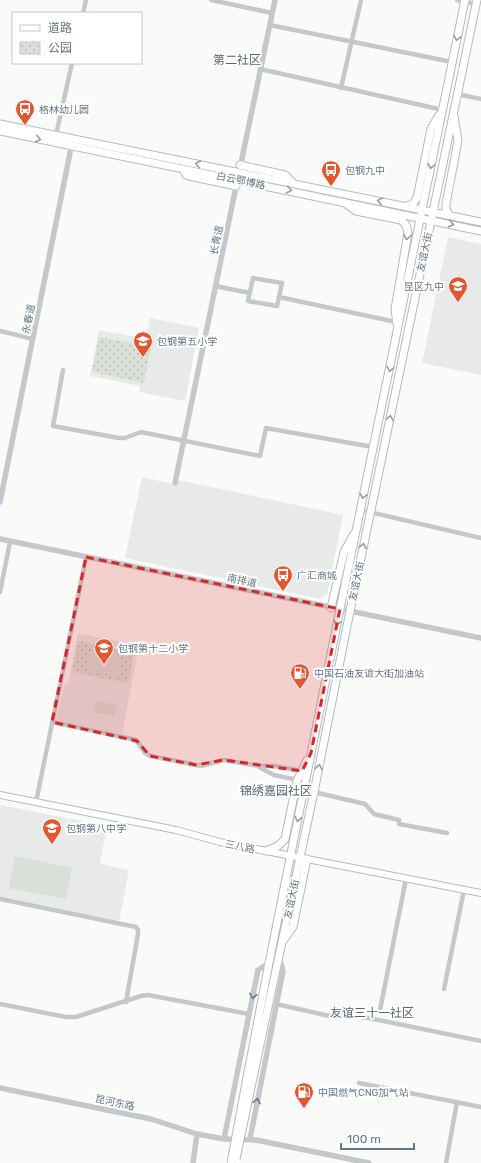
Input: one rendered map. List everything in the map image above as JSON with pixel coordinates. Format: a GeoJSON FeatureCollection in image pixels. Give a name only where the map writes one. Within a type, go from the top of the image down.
{"type":"FeatureCollection","features":[{"type":"Feature","properties":{"kind":"main road","name":"友谊大街"},"geometry":{"type":"LineString","coordinates":[[236,1163],[269,963],[290,856],[465,1]]}},
{"type":"Feature","properties":{"kind":"main road","name":"友谊大街"},"geometry":{"type":"LineString","coordinates":[[231,1163],[279,956],[314,792],[370,512],[476,2]]}},
{"type":"Feature","properties":{"kind":"main road"},"geometry":{"type":"LineString","coordinates":[[404,206],[412,205],[417,198],[432,129],[443,110]]}},
{"type":"Feature","properties":{"kind":"main road"},"geometry":{"type":"LineString","coordinates":[[450,215],[446,209],[446,201],[458,142],[453,112]]}},
{"type":"Feature","properties":{"kind":"main road","name":"白云鄂博路"},"geometry":{"type":"LineString","coordinates":[[0,124],[56,135],[72,142],[183,168],[189,176],[344,202],[481,231]]}},
{"type":"Feature","properties":{"kind":"main road","name":"白云鄂博路"},"geometry":{"type":"LineString","coordinates":[[0,131],[285,175],[293,183],[404,206]]}},
{"type":"Feature","properties":{"kind":"main road"},"geometry":{"type":"LineString","coordinates":[[344,202],[356,212],[401,220],[405,223],[408,233],[395,310],[397,330]]}},
{"type":"Feature","properties":{"kind":"main road"},"geometry":{"type":"LineString","coordinates":[[404,206],[481,222]]}},
{"type":"Feature","properties":{"kind":"main road"},"geometry":{"type":"LineString","coordinates":[[332,608],[344,552],[357,529]]}},
{"type":"Feature","properties":{"kind":"main road"},"geometry":{"type":"LineString","coordinates":[[266,851],[278,846],[285,839],[298,780],[311,753]]}},
{"type":"Feature","properties":{"kind":"main road","name":"三八路"},"geometry":{"type":"LineString","coordinates":[[0,795],[176,830],[220,842],[481,893]]}},
{"type":"Feature","properties":{"kind":"main road"},"geometry":{"type":"LineString","coordinates":[[282,942],[293,927],[307,859]]}},
{"type":"Feature","properties":{"kind":"street"},"geometry":{"type":"LineString","coordinates":[[83,12],[86,0]]}},
{"type":"Feature","properties":{"kind":"street"},"geometry":{"type":"LineString","coordinates":[[211,0],[272,12]]}},
{"type":"Feature","properties":{"kind":"street","name":"长青道"},"geometry":{"type":"LineString","coordinates":[[175,483],[274,0]]}},
{"type":"Feature","properties":{"kind":"street"},"geometry":{"type":"LineString","coordinates":[[341,88],[361,0]]}},
{"type":"Feature","properties":{"kind":"street"},"geometry":{"type":"LineString","coordinates":[[457,0],[476,2]]}},
{"type":"Feature","properties":{"kind":"street"},"geometry":{"type":"LineString","coordinates":[[270,25],[452,62]]}},
{"type":"Feature","properties":{"kind":"street"},"geometry":{"type":"LineString","coordinates":[[56,135],[72,64]]}},
{"type":"Feature","properties":{"kind":"street"},"geometry":{"type":"LineString","coordinates":[[260,69],[443,110]]}},
{"type":"Feature","properties":{"kind":"street"},"geometry":{"type":"LineString","coordinates":[[457,94],[481,99]]}},
{"type":"Feature","properties":{"kind":"street","name":"永春道"},"geometry":{"type":"LineString","coordinates":[[0,502],[72,142]]}},
{"type":"Feature","properties":{"kind":"street"},"geometry":{"type":"LineString","coordinates":[[253,278],[282,283],[279,296],[277,306],[248,301],[253,278]]}},
{"type":"Feature","properties":{"kind":"street"},"geometry":{"type":"LineString","coordinates":[[216,286],[250,294]]}},
{"type":"Feature","properties":{"kind":"street"},"geometry":{"type":"LineString","coordinates":[[279,296],[396,322]]}},
{"type":"Feature","properties":{"kind":"street"},"geometry":{"type":"LineString","coordinates":[[0,331],[33,339]]}},
{"type":"Feature","properties":{"kind":"street"},"geometry":{"type":"LineString","coordinates":[[64,370],[53,426],[119,438],[125,438],[141,432],[260,456],[266,428],[374,447]]}},
{"type":"Feature","properties":{"kind":"street"},"geometry":{"type":"LineString","coordinates":[[361,510],[481,538]]}},
{"type":"Feature","properties":{"kind":"street","name":"南排道"},"geometry":{"type":"LineString","coordinates":[[0,540],[481,638]]}},
{"type":"Feature","properties":{"kind":"street"},"geometry":{"type":"LineString","coordinates":[[0,592],[10,542]]}},
{"type":"Feature","properties":{"kind":"street"},"geometry":{"type":"LineString","coordinates":[[36,802],[86,557]]}},
{"type":"Feature","properties":{"kind":"street"},"geometry":{"type":"LineString","coordinates":[[52,722],[136,740],[150,756],[199,766],[224,760],[257,766],[274,766],[302,771]]}},
{"type":"Feature","properties":{"kind":"street"},"geometry":{"type":"LineString","coordinates":[[257,766],[274,775],[298,780]]}},
{"type":"Feature","properties":{"kind":"street"},"geometry":{"type":"LineString","coordinates":[[314,792],[365,804],[374,814],[400,820],[399,824],[447,834]]}},
{"type":"Feature","properties":{"kind":"street"},"geometry":{"type":"LineString","coordinates":[[380,1010],[406,879]]}},
{"type":"Feature","properties":{"kind":"street"},"geometry":{"type":"LineString","coordinates":[[444,988],[464,890]]}},
{"type":"Feature","properties":{"kind":"street"},"geometry":{"type":"LineString","coordinates":[[0,899],[136,927],[138,934],[126,1002]]}},
{"type":"Feature","properties":{"kind":"street"},"geometry":{"type":"LineString","coordinates":[[250,1139],[282,971],[279,956]]}},
{"type":"Feature","properties":{"kind":"street"},"geometry":{"type":"LineString","coordinates":[[224,1139],[258,970],[269,963]]}},
{"type":"Feature","properties":{"kind":"street"},"geometry":{"type":"LineString","coordinates":[[0,1004],[66,1017],[76,1017],[148,995],[249,1014]]}},
{"type":"Feature","properties":{"kind":"street"},"geometry":{"type":"LineString","coordinates":[[276,1004],[334,1017],[351,1016],[369,1018],[481,1041]]}},
{"type":"Feature","properties":{"kind":"street"},"geometry":{"type":"LineString","coordinates":[[359,1083],[481,1107]]}},
{"type":"Feature","properties":{"kind":"street","name":"昆河东路"},"geometry":{"type":"LineString","coordinates":[[0,1088],[151,1119],[197,1134],[224,1139],[250,1139],[369,1163]]}},
{"type":"Feature","properties":{"kind":"street"},"geometry":{"type":"LineString","coordinates":[[446,1163],[457,1102]]}},
{"type":"Feature","properties":{"kind":"street"},"geometry":{"type":"LineString","coordinates":[[193,1163],[197,1134]]}},
{"type":"Feature","properties":{"kind":"highlighted area"},"geometry":{"type":"Polygon","coordinates":[[[86,557],[340,609],[311,753],[302,771],[224,760],[196,765],[150,756],[137,741],[52,722],[86,557]]]}},
{"type":"Feature","properties":{"kind":"shaded area","name":"昆区九中"},"geometry":{"type":"Polygon","coordinates":[[[448,237],[481,244],[481,375],[422,363],[448,237]]]}},
{"type":"Feature","properties":{"kind":"shaded area","name":"包钢第五小学"},"geometry":{"type":"Polygon","coordinates":[[[150,318],[199,328],[185,401],[139,392],[140,386],[90,376],[99,330],[146,339],[150,318]]]}},
{"type":"Feature","properties":{"kind":"shaded area"},"geometry":{"type":"Polygon","coordinates":[[[142,477],[177,485],[178,480],[343,515],[327,594],[320,599],[125,558],[142,477]]]}},
{"type":"Feature","properties":{"kind":"shaded area","name":"包钢第十二小学"},"geometry":{"type":"Polygon","coordinates":[[[78,633],[139,646],[122,734],[56,721],[64,685],[68,685],[78,633]]]}},
{"type":"Feature","properties":{"kind":"shaded area","name":"包钢第八中学"},"geometry":{"type":"Polygon","coordinates":[[[0,805],[107,826],[100,864],[129,870],[119,922],[0,897],[0,805]]]}},
{"type":"Feature","properties":{"kind":"green space"},"geometry":{"type":"Polygon","coordinates":[[[99,337],[151,347],[144,383],[92,372],[99,337]]]}},
{"type":"Feature","properties":{"kind":"green space"},"geometry":{"type":"Polygon","coordinates":[[[78,641],[134,653],[128,683],[72,672],[78,641]]]}},
{"type":"Feature","properties":{"kind":"green space"},"geometry":{"type":"Polygon","coordinates":[[[89,651],[121,657],[118,676],[86,670],[89,651]]]}},
{"type":"Feature","properties":{"kind":"green space"},"geometry":{"type":"Polygon","coordinates":[[[96,701],[117,705],[114,716],[93,712],[96,701]]]}},
{"type":"Feature","properties":{"kind":"green space"},"geometry":{"type":"Polygon","coordinates":[[[15,856],[72,868],[66,899],[9,888],[15,856]]]}},
{"type":"Feature","properties":{"kind":"place","name":"格林幼儿园"},"geometry":{"type":"Point","coordinates":[25,126]}},
{"type":"Feature","properties":{"kind":"place","name":"包钢九中"},"geometry":{"type":"Point","coordinates":[331,187]}},
{"type":"Feature","properties":{"kind":"place","name":"昆区九中"},"geometry":{"type":"Point","coordinates":[458,303]}},
{"type":"Feature","properties":{"kind":"place","name":"包钢第五小学"},"geometry":{"type":"Point","coordinates":[143,358]}},
{"type":"Feature","properties":{"kind":"place","name":"广汇商城"},"geometry":{"type":"Point","coordinates":[283,592]}},
{"type":"Feature","properties":{"kind":"place","name":"包钢第十二小学"},"geometry":{"type":"Point","coordinates":[104,665]}},
{"type":"Feature","properties":{"kind":"place","name":"中国石油友谊大街加油站"},"geometry":{"type":"Point","coordinates":[300,690]}},
{"type":"Feature","properties":{"kind":"place","name":"包钢第八中学"},"geometry":{"type":"Point","coordinates":[52,845]}},
{"type":"Feature","properties":{"kind":"place","name":"中国燃气CNG加气站"},"geometry":{"type":"Point","coordinates":[304,1109]}},
{"type":"Feature","properties":{"kind":"district","name":"第二社区"},"geometry":{"type":"Point","coordinates":[237,60]}},
{"type":"Feature","properties":{"kind":"district","name":"锦绣嘉园社区"},"geometry":{"type":"Point","coordinates":[276,791]}},
{"type":"Feature","properties":{"kind":"district","name":"友谊三十一社区"},"geometry":{"type":"Point","coordinates":[372,1013]}}]}
